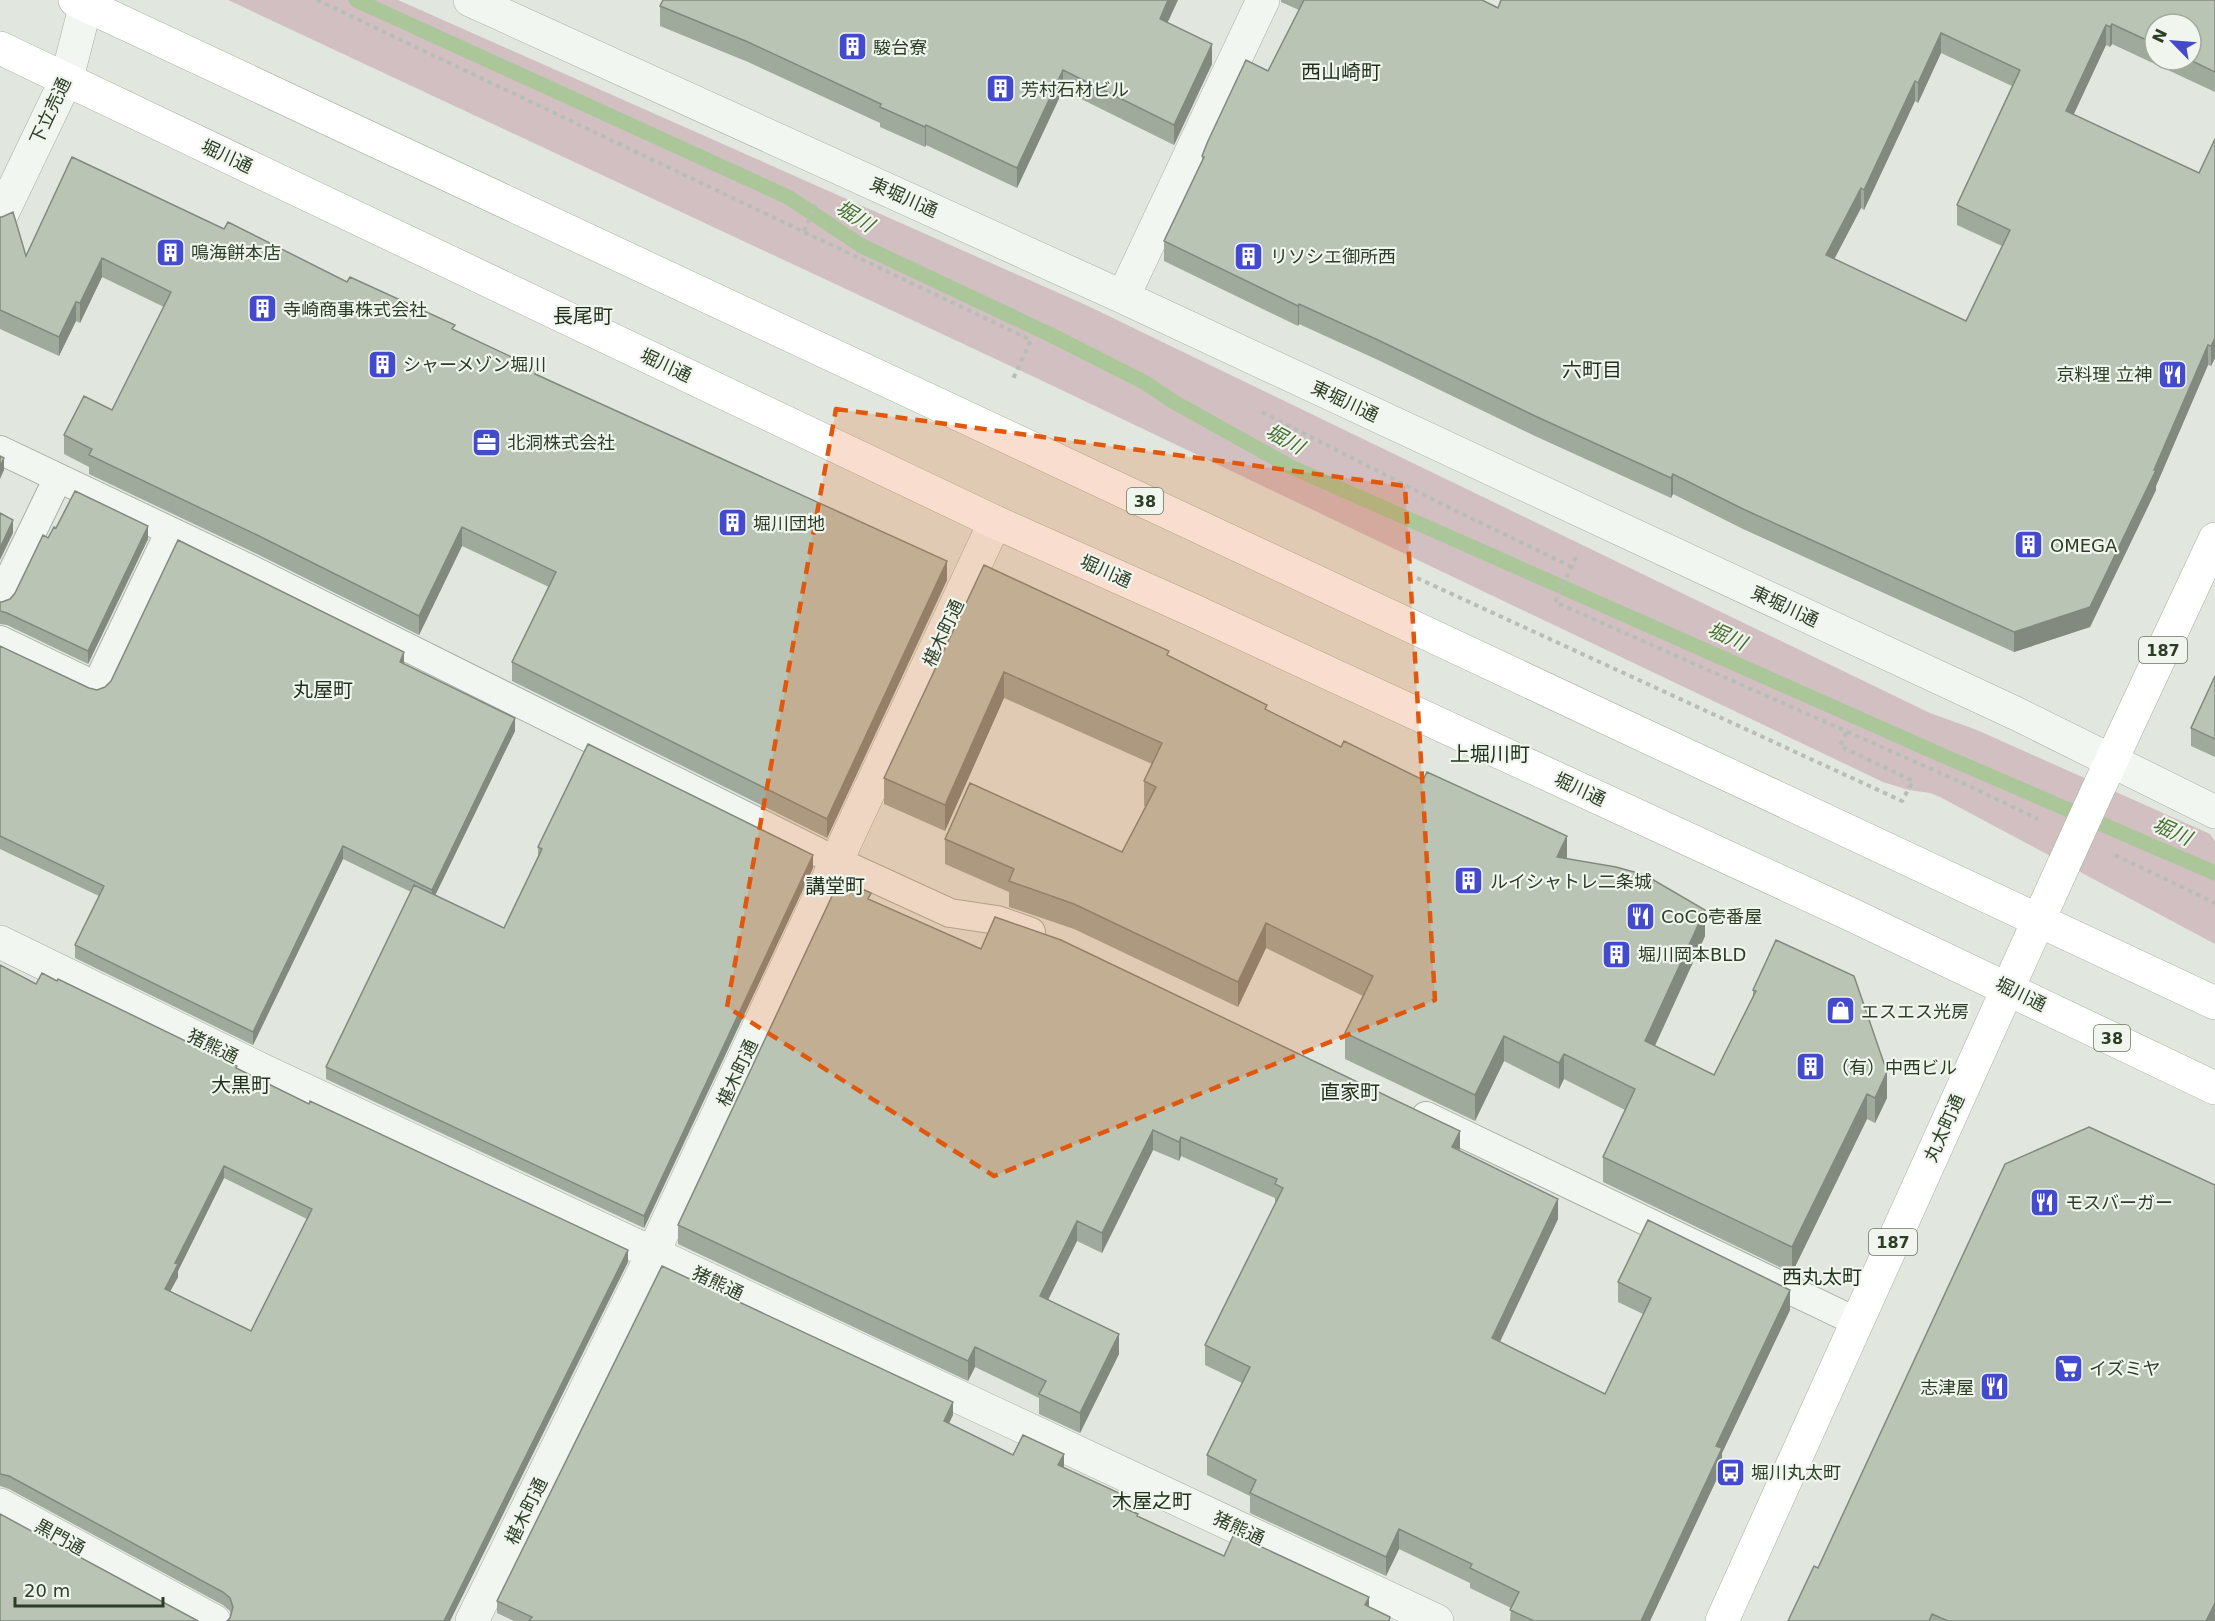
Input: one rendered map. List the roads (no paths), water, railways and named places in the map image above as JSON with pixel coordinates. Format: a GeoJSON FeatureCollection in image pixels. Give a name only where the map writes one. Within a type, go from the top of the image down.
{"type":"FeatureCollection","features":[{"type":"Feature","properties":{"kind":"main road","name":"38"},"geometry":{"type":"LineString","coordinates":[[82,2],[2215,1003]]}},
{"type":"Feature","properties":{"kind":"main road","name":"堀川通"},"geometry":{"type":"LineString","coordinates":[[0,48],[995,522],[1200,614],[2008,988],[2215,1088]]}},
{"type":"Feature","properties":{"kind":"main road","name":"丸太町通"},"geometry":{"type":"LineString","coordinates":[[1722,1621],[2064,864],[2215,539]]}},
{"type":"Feature","properties":{"kind":"street","name":"東堀川通"},"geometry":{"type":"LineString","coordinates":[[470,0],[1123,297],[2004,708],[2106,773],[2215,812]]}},
{"type":"Feature","properties":{"kind":"street"},"geometry":{"type":"LineString","coordinates":[[1123,297],[1263,0]]}},
{"type":"Feature","properties":{"kind":"street","name":"下立売通"},"geometry":{"type":"LineString","coordinates":[[0,218],[67,78],[82,2]]}},
{"type":"Feature","properties":{"kind":"street","name":"椹木町通"},"geometry":{"type":"LineString","coordinates":[[472,1621],[653,1253],[995,522]]}},
{"type":"Feature","properties":{"kind":"street","name":"猪熊通"},"geometry":{"type":"LineString","coordinates":[[0,942],[262,1070],[1437,1621]]}},
{"type":"Feature","properties":{"kind":"street","name":"黒門通"},"geometry":{"type":"LineString","coordinates":[[0,1505],[214,1621]]}},
{"type":"Feature","properties":{"kind":"lane"},"geometry":{"type":"LineString","coordinates":[[0,450],[170,531],[837,861],[950,913],[997,920],[1057,941]]}},
{"type":"Feature","properties":{"kind":"lane"},"geometry":{"type":"LineString","coordinates":[[0,598],[58,478]]}},
{"type":"Feature","properties":{"kind":"lane"},"geometry":{"type":"LineString","coordinates":[[0,640],[96,686],[170,531]]}},
{"type":"Feature","properties":{"kind":"lane"},"geometry":{"type":"LineString","coordinates":[[1400,1104],[1857,1322]]}},
{"type":"Feature","properties":{"kind":"waterway","name":"堀川"},"geometry":{"type":"LineString","coordinates":[[356,0],[788,197],[862,246],[1049,334],[1144,382],[1174,402],[1289,466],[1946,757],[2215,873]]}},
{"type":"Feature","properties":{"kind":"place","name":"駿台寮"},"geometry":{"type":"Point","coordinates":[852,47]}},
{"type":"Feature","properties":{"kind":"place","name":"芳村石材ビル"},"geometry":{"type":"Point","coordinates":[1000,89]}},
{"type":"Feature","properties":{"kind":"place","name":"鳴海餅本店"},"geometry":{"type":"Point","coordinates":[170,252]}},
{"type":"Feature","properties":{"kind":"place","name":"リソシエ御所西"},"geometry":{"type":"Point","coordinates":[1249,256]}},
{"type":"Feature","properties":{"kind":"place","name":"寺崎商事株式会社"},"geometry":{"type":"Point","coordinates":[262,309]}},
{"type":"Feature","properties":{"kind":"place","name":"シャーメゾン堀川"},"geometry":{"type":"Point","coordinates":[382,364]}},
{"type":"Feature","properties":{"kind":"place","name":"京料理 立神"},"geometry":{"type":"Point","coordinates":[2173,374]}},
{"type":"Feature","properties":{"kind":"place","name":"北洞株式会社"},"geometry":{"type":"Point","coordinates":[486,442]}},
{"type":"Feature","properties":{"kind":"place","name":"堀川団地"},"geometry":{"type":"Point","coordinates":[732,523]}},
{"type":"Feature","properties":{"kind":"place","name":"OMEGA"},"geometry":{"type":"Point","coordinates":[2029,545]}},
{"type":"Feature","properties":{"kind":"place","name":"ルイシャトレ二条城"},"geometry":{"type":"Point","coordinates":[1469,881]}},
{"type":"Feature","properties":{"kind":"place","name":"CoCo壱番屋"},"geometry":{"type":"Point","coordinates":[1640,916]}},
{"type":"Feature","properties":{"kind":"place","name":"堀川岡本BLD"},"geometry":{"type":"Point","coordinates":[1617,954]}},
{"type":"Feature","properties":{"kind":"place","name":"エスエス光房"},"geometry":{"type":"Point","coordinates":[1840,1011]}},
{"type":"Feature","properties":{"kind":"place","name":"（有）中西ビル"},"geometry":{"type":"Point","coordinates":[1810,1067]}},
{"type":"Feature","properties":{"kind":"place","name":"モスバーガー"},"geometry":{"type":"Point","coordinates":[2044,1202]}},
{"type":"Feature","properties":{"kind":"place","name":"イズミヤ"},"geometry":{"type":"Point","coordinates":[2068,1368]}},
{"type":"Feature","properties":{"kind":"place","name":"志津屋"},"geometry":{"type":"Point","coordinates":[1995,1387]}},
{"type":"Feature","properties":{"kind":"place","name":"堀川丸太町"},"geometry":{"type":"Point","coordinates":[1730,1472]}},
{"type":"Feature","properties":{"kind":"district","name":"西山崎町"},"geometry":{"type":"Point","coordinates":[1341,72]}},
{"type":"Feature","properties":{"kind":"district","name":"長尾町"},"geometry":{"type":"Point","coordinates":[583,316]}},
{"type":"Feature","properties":{"kind":"district","name":"六町目"},"geometry":{"type":"Point","coordinates":[1592,370]}},
{"type":"Feature","properties":{"kind":"district","name":"丸屋町"},"geometry":{"type":"Point","coordinates":[323,690]}},
{"type":"Feature","properties":{"kind":"district","name":"上堀川町"},"geometry":{"type":"Point","coordinates":[1490,754]}},
{"type":"Feature","properties":{"kind":"district","name":"講堂町"},"geometry":{"type":"Point","coordinates":[835,886]}},
{"type":"Feature","properties":{"kind":"district","name":"大黒町"},"geometry":{"type":"Point","coordinates":[241,1085]}},
{"type":"Feature","properties":{"kind":"district","name":"直家町"},"geometry":{"type":"Point","coordinates":[1350,1092]}},
{"type":"Feature","properties":{"kind":"district","name":"西丸太町"},"geometry":{"type":"Point","coordinates":[1822,1277]}},
{"type":"Feature","properties":{"kind":"district","name":"木屋之町"},"geometry":{"type":"Point","coordinates":[1152,1501]}}]}
